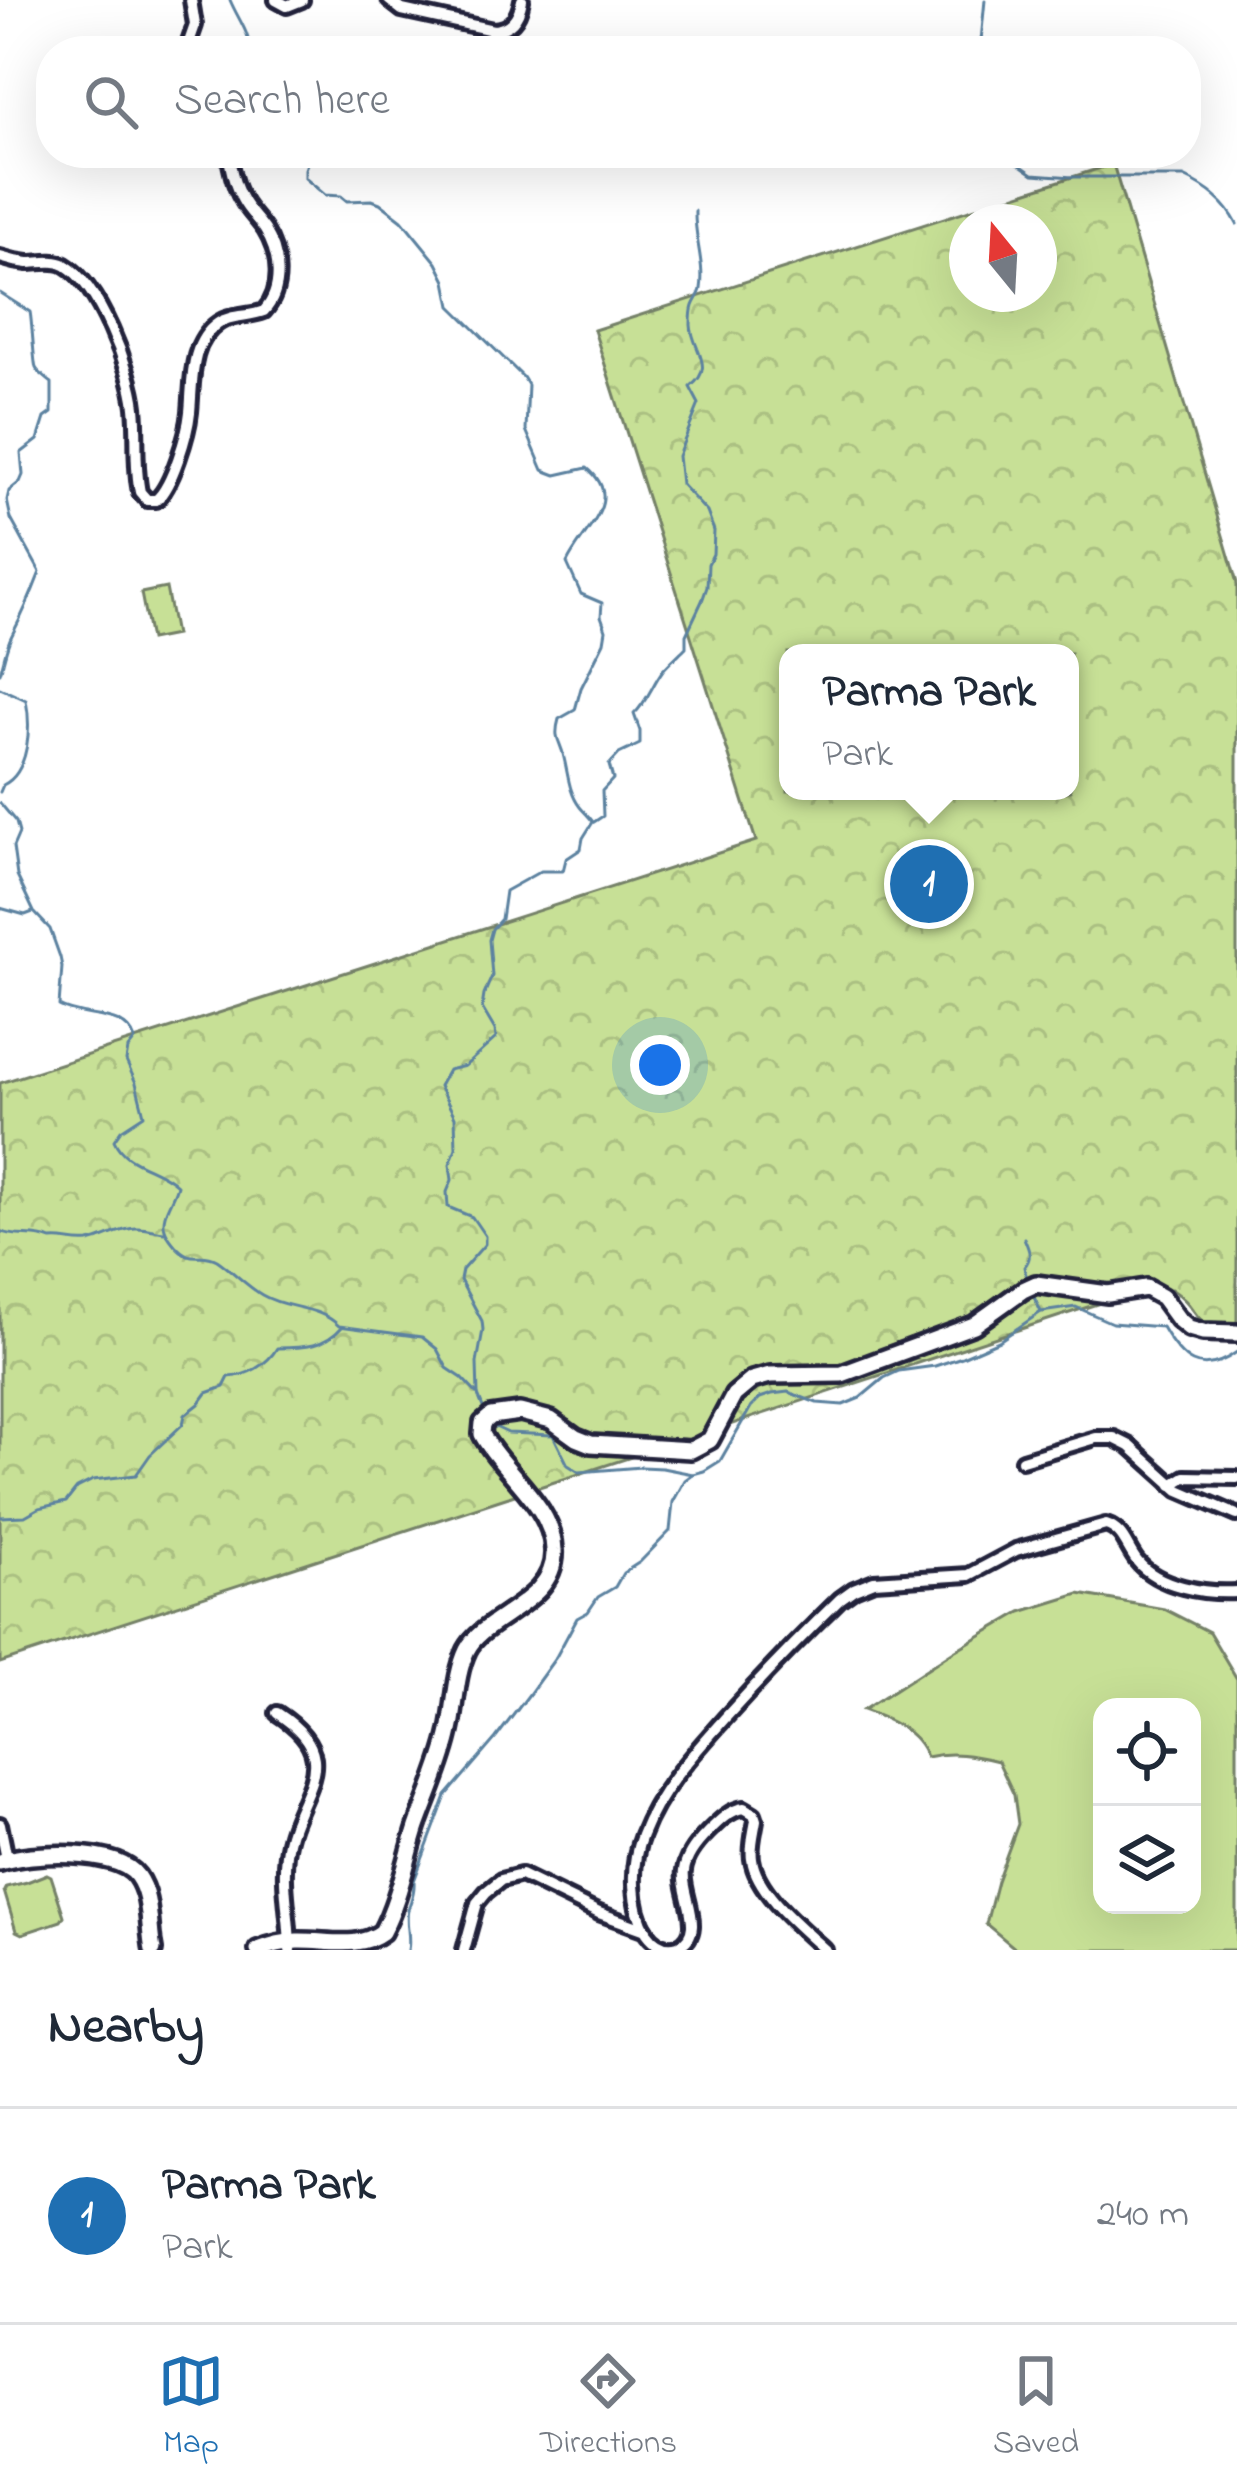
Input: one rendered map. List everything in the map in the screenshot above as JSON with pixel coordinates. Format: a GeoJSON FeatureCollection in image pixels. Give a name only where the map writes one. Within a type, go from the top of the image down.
{"type":"FeatureCollection","features":[{"type":"Feature","properties":{"kind":"main road"},"geometry":{"type":"LineString","coordinates":[[258,1950],[359,1946],[382,1932],[450,1734],[467,1650],[478,1634],[524,1603],[552,1566],[553,1543],[542,1517],[482,1434],[490,1416],[512,1412],[541,1416],[591,1444],[691,1450],[710,1441],[734,1395],[752,1380],[842,1374],[967,1329],[1036,1285],[1101,1294],[1146,1288],[1162,1297],[1189,1328],[1237,1333]]}},
{"type":"Feature","properties":{"kind":"main road"},"geometry":{"type":"LineString","coordinates":[[4,1861],[81,1856],[127,1865],[144,1890],[153,1950]]}},
{"type":"Feature","properties":{"kind":"street"},"geometry":{"type":"LineString","coordinates":[[191,0],[195,25],[191,36]]}},
{"type":"Feature","properties":{"kind":"street"},"geometry":{"type":"LineString","coordinates":[[276,0],[287,5],[302,0]]}},
{"type":"Feature","properties":{"kind":"street"},"geometry":{"type":"LineString","coordinates":[[388,0],[402,10],[494,30],[512,22],[522,0]]}},
{"type":"Feature","properties":{"kind":"street"},"geometry":{"type":"LineString","coordinates":[[0,257],[63,264],[98,302],[133,394],[139,488],[144,498],[156,500],[168,486],[188,422],[191,374],[202,343],[221,321],[264,311],[277,290],[272,245],[242,200],[232,168]]}},
{"type":"Feature","properties":{"kind":"street"},"geometry":{"type":"LineString","coordinates":[[1022,1460],[1096,1438],[1114,1438],[1130,1446],[1172,1485],[1237,1515]]}},
{"type":"Feature","properties":{"kind":"street"},"geometry":{"type":"LineString","coordinates":[[1172,1485],[1185,1478],[1237,1478]]}},
{"type":"Feature","properties":{"kind":"street"},"geometry":{"type":"LineString","coordinates":[[825,1950],[758,1880],[752,1858],[756,1820],[744,1808],[716,1824],[688,1858],[683,1876],[692,1919],[688,1936],[676,1947],[662,1947],[646,1930],[636,1900],[635,1856],[661,1797],[711,1734],[840,1599],[854,1589],[885,1580],[969,1575],[1016,1550],[1106,1525],[1120,1532],[1133,1557],[1149,1572],[1186,1587],[1237,1592]]}},
{"type":"Feature","properties":{"kind":"street"},"geometry":{"type":"LineString","coordinates":[[277,1713],[305,1735],[315,1762],[311,1785],[287,1842],[284,1883],[290,1946]]}},
{"type":"Feature","properties":{"kind":"street"},"geometry":{"type":"LineString","coordinates":[[0,1824],[4,1861]]}},
{"type":"Feature","properties":{"kind":"street"},"geometry":{"type":"LineString","coordinates":[[464,1950],[477,1903],[494,1883],[521,1875],[646,1930]]}},
{"type":"Feature","properties":{"kind":"green space"},"geometry":{"type":"Polygon","coordinates":[[[1100,168],[1114,168],[1237,583],[1237,1331],[1203,1322],[1171,1289],[1103,1302],[711,1431],[704,1445],[671,1444],[0,1663],[0,1083],[756,841],[594,330],[949,216],[949,312],[1057,312],[1057,204],[988,204],[1100,168]]]}},
{"type":"Feature","properties":{"kind":"green space"},"geometry":{"type":"Polygon","coordinates":[[[166,588],[175,635],[150,640],[141,593],[166,588]]]}},
{"type":"Feature","properties":{"kind":"green space"},"geometry":{"type":"Polygon","coordinates":[[[1079,1594],[1164,1609],[1209,1632],[1237,1679],[1237,1950],[1017,1950],[986,1924],[1018,1824],[1014,1795],[998,1761],[962,1754],[926,1757],[909,1733],[863,1710],[1021,1612],[1079,1594]]]}},
{"type":"Feature","properties":{"kind":"green space"},"geometry":{"type":"Polygon","coordinates":[[[47,1874],[64,1916],[22,1934],[16,1931],[4,1891],[47,1874]]]}},
{"type":"Feature","properties":{"kind":"waterway"},"geometry":{"type":"LineString","coordinates":[[230,0],[246,36]]}},
{"type":"Feature","properties":{"kind":"waterway"},"geometry":{"type":"LineString","coordinates":[[981,36],[985,0]]}},
{"type":"Feature","properties":{"kind":"waterway"},"geometry":{"type":"LineString","coordinates":[[305,168],[305,178],[325,195],[347,201],[372,200],[402,220],[437,263],[451,306],[528,385],[526,430],[543,470],[556,475],[587,468],[603,492],[598,516],[567,563],[581,594],[602,603],[604,642],[575,710],[559,719],[557,732],[573,796],[593,822],[581,849],[566,859],[563,871],[541,871],[505,891],[501,919],[489,940],[492,976],[482,1008],[496,1038],[465,1066],[448,1070],[439,1086],[455,1117],[448,1207],[472,1217],[485,1236],[485,1244],[462,1270],[460,1280],[482,1321],[478,1395]]}},
{"type":"Feature","properties":{"kind":"waterway"},"geometry":{"type":"LineString","coordinates":[[1024,168],[1033,174],[1073,177],[1184,177],[1215,196],[1237,224]]}},
{"type":"Feature","properties":{"kind":"waterway"},"geometry":{"type":"LineString","coordinates":[[594,822],[603,816],[602,791],[613,779],[609,765],[640,744],[634,714],[663,670],[686,647],[713,554],[714,531],[707,512],[681,484],[678,456],[699,404],[690,387],[702,372],[691,325],[702,279],[695,211]]}},
{"type":"Feature","properties":{"kind":"waterway"},"geometry":{"type":"LineString","coordinates":[[0,293],[30,312],[36,368],[52,383],[52,413],[45,418],[38,440],[21,453],[23,475],[7,500],[11,519],[40,572],[0,673]]}},
{"type":"Feature","properties":{"kind":"waterway"},"geometry":{"type":"LineString","coordinates":[[0,688],[26,700],[28,722],[19,770],[0,792]]}},
{"type":"Feature","properties":{"kind":"waterway"},"geometry":{"type":"LineString","coordinates":[[0,803],[19,833],[13,847],[17,876],[34,912],[50,929],[60,957],[59,1006],[123,1024],[135,1040],[126,1061],[144,1115],[114,1140],[133,1161],[177,1185],[164,1218],[172,1241],[186,1254],[217,1260],[262,1295],[322,1314],[339,1326],[422,1337],[478,1395],[484,1410]]}},
{"type":"Feature","properties":{"kind":"waterway"},"geometry":{"type":"LineString","coordinates":[[0,908],[25,915],[33,912]]}},
{"type":"Feature","properties":{"kind":"waterway"},"geometry":{"type":"LineString","coordinates":[[0,1231],[84,1242],[129,1229],[164,1232]]}},
{"type":"Feature","properties":{"kind":"waterway"},"geometry":{"type":"LineString","coordinates":[[1024,1238],[1029,1253],[1024,1267],[1027,1279]]}},
{"type":"Feature","properties":{"kind":"waterway"},"geometry":{"type":"LineString","coordinates":[[1033,1295],[1041,1312]]}},
{"type":"Feature","properties":{"kind":"waterway"},"geometry":{"type":"LineString","coordinates":[[493,1426],[508,1433],[553,1435],[568,1465],[579,1472],[641,1467],[693,1474],[720,1461],[760,1398],[788,1392],[817,1403],[843,1405],[899,1371],[935,1366],[999,1341],[1041,1312],[1076,1307],[1112,1323],[1162,1327],[1184,1357],[1202,1365],[1237,1352]]}},
{"type":"Feature","properties":{"kind":"waterway"},"geometry":{"type":"LineString","coordinates":[[0,1517],[25,1516],[66,1502],[77,1488],[93,1480],[136,1475],[183,1424],[185,1415],[207,1393],[224,1387],[229,1377],[256,1368],[277,1348],[313,1345],[342,1327]]}},
{"type":"Feature","properties":{"kind":"waterway"},"geometry":{"type":"LineString","coordinates":[[408,1950],[407,1915],[414,1881],[446,1796],[530,1693],[577,1618],[670,1531],[673,1502],[693,1474]]}},
{"type":"Feature","properties":{"kind":"place","name":"Parma Park"},"geometry":{"type":"Point","coordinates":[929,884]}}]}
